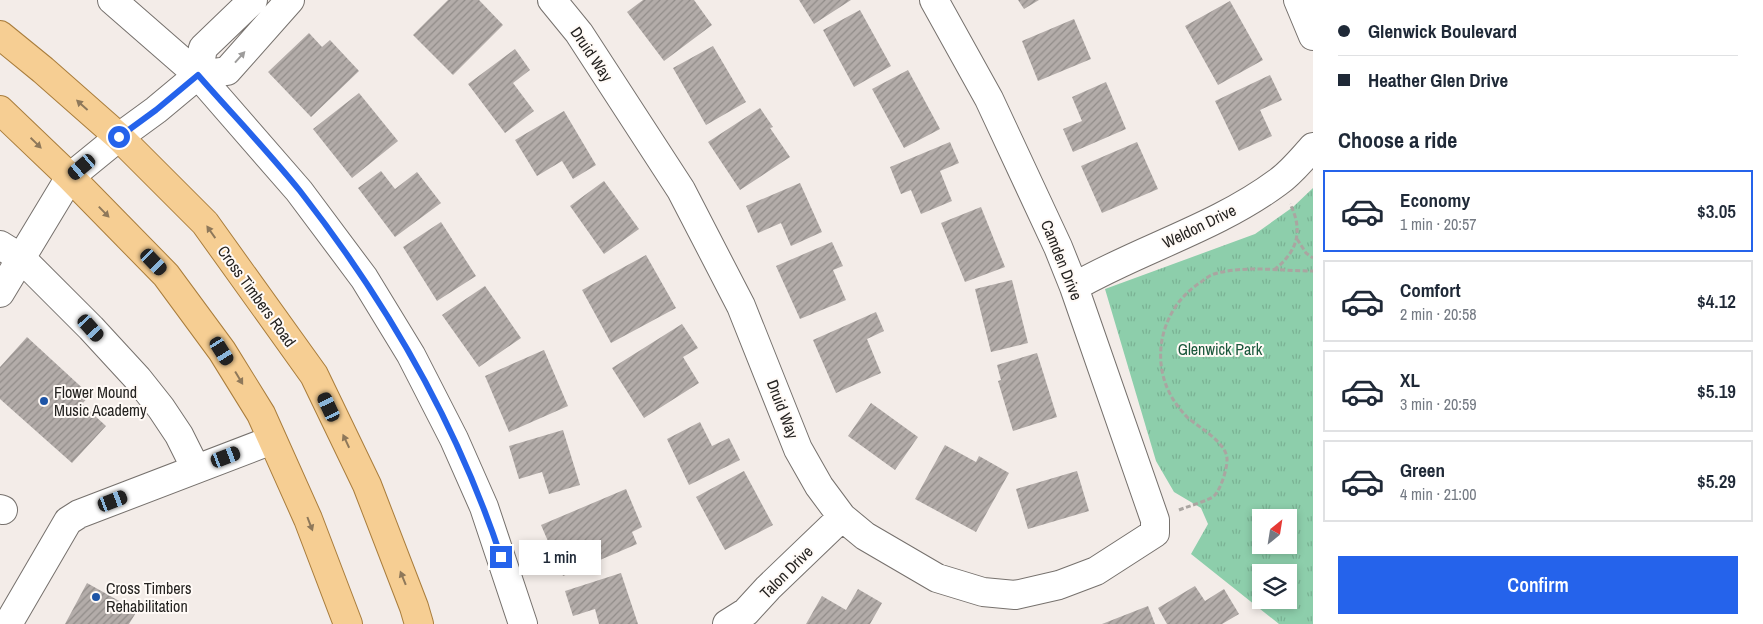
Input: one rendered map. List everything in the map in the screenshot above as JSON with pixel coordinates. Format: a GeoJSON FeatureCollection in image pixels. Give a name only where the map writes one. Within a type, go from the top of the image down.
{"type":"FeatureCollection","features":[{"type":"Feature","properties":{"kind":"main road","name":"Cross Timbers Road"},"geometry":{"type":"LineString","coordinates":[[0,35],[119,137],[205,224],[314,375],[366,486],[419,624]]}},
{"type":"Feature","properties":{"kind":"main road"},"geometry":{"type":"LineString","coordinates":[[0,110],[70,177],[166,275],[222,351],[261,414],[308,519],[348,624]]}},
{"type":"Feature","properties":{"kind":"street"},"geometry":{"type":"LineString","coordinates":[[112,0],[198,75],[299,190],[364,278],[411,355],[454,439],[484,506],[523,624]]}},
{"type":"Feature","properties":{"kind":"street"},"geometry":{"type":"LineString","coordinates":[[198,75],[203,48],[253,0]]}},
{"type":"Feature","properties":{"kind":"street"},"geometry":{"type":"LineString","coordinates":[[0,293],[10,251],[70,177],[198,75],[227,71],[290,0]]}},
{"type":"Feature","properties":{"kind":"street","name":"Druid Way"},"geometry":{"type":"LineString","coordinates":[[552,0],[579,33],[681,190],[742,306],[798,449],[819,486],[842,518],[865,536],[937,578],[983,592],[1014,595],[1059,585],[1096,571],[1155,527]]}},
{"type":"Feature","properties":{"kind":"street","name":"Camden Drive"},"geometry":{"type":"LineString","coordinates":[[934,0],[989,99],[1058,247],[1074,287],[1155,527]]}},
{"type":"Feature","properties":{"kind":"street"},"geometry":{"type":"LineString","coordinates":[[1298,0],[1313,36]]}},
{"type":"Feature","properties":{"kind":"street","name":"Weldon Drive"},"geometry":{"type":"LineString","coordinates":[[1074,287],[1104,270],[1230,212],[1279,182],[1313,147]]}},
{"type":"Feature","properties":{"kind":"street"},"geometry":{"type":"LineString","coordinates":[[10,251],[91,328],[144,386],[162,408],[179,435],[196,469]]}},
{"type":"Feature","properties":{"kind":"street"},"geometry":{"type":"LineString","coordinates":[[8,624],[68,521],[79,514],[272,440]]}},
{"type":"Feature","properties":{"kind":"street","name":"Talon Drive"},"geometry":{"type":"LineString","coordinates":[[727,624],[746,612],[768,588],[842,518]]}},
{"type":"Feature","properties":{"kind":"path"},"geometry":{"type":"LineString","coordinates":[[1273,270],[1284,262],[1292,251],[1297,238],[1294,212],[1279,182]]}},
{"type":"Feature","properties":{"kind":"path"},"geometry":{"type":"LineString","coordinates":[[1297,238],[1306,253],[1313,258]]}},
{"type":"Feature","properties":{"kind":"path"},"geometry":{"type":"LineString","coordinates":[[1155,527],[1214,496],[1223,479],[1228,458],[1222,446],[1214,438],[1187,417],[1176,404],[1166,386],[1161,367],[1160,347],[1168,317],[1186,293],[1211,275],[1229,271],[1313,271]]}},
{"type":"Feature","properties":{"kind":"green space","name":"Glenwick Park"},"geometry":{"type":"Polygon","coordinates":[[[1313,188],[1313,624],[1279,624],[1260,609],[1297,609],[1297,564],[1252,564],[1252,603],[1191,554],[1208,524],[1201,508],[1174,492],[1156,461],[1105,289],[1255,234],[1293,207],[1313,188]]]}},
{"type":"Feature","properties":{"kind":"building"},"geometry":{"type":"Polygon","coordinates":[[[448,0],[479,0],[503,25],[453,75],[413,35],[448,0]]]}},
{"type":"Feature","properties":{"kind":"building"},"geometry":{"type":"Polygon","coordinates":[[[643,0],[694,0],[712,25],[664,61],[627,12],[643,0]]]}},
{"type":"Feature","properties":{"kind":"building"},"geometry":{"type":"Polygon","coordinates":[[[799,0],[851,0],[814,24],[799,0]]]}},
{"type":"Feature","properties":{"kind":"building"},"geometry":{"type":"Polygon","coordinates":[[[1018,0],[1039,0],[1024,9],[1018,0]]]}},
{"type":"Feature","properties":{"kind":"building"},"geometry":{"type":"Polygon","coordinates":[[[1230,1],[1263,60],[1218,85],[1185,26],[1230,1]]]}},
{"type":"Feature","properties":{"kind":"building"},"geometry":{"type":"Polygon","coordinates":[[[860,10],[891,66],[854,87],[823,30],[860,10]]]}},
{"type":"Feature","properties":{"kind":"building"},"geometry":{"type":"Polygon","coordinates":[[[1074,19],[1091,59],[1038,81],[1022,41],[1074,19]]]}},
{"type":"Feature","properties":{"kind":"building"},"geometry":{"type":"Polygon","coordinates":[[[309,33],[322,47],[330,40],[359,71],[311,117],[268,72],[309,33]]]}},
{"type":"Feature","properties":{"kind":"building"},"geometry":{"type":"Polygon","coordinates":[[[713,46],[746,102],[706,125],[673,68],[713,46]]]}},
{"type":"Feature","properties":{"kind":"building"},"geometry":{"type":"Polygon","coordinates":[[[515,49],[530,70],[513,83],[534,111],[505,133],[468,84],[515,49]]]}},
{"type":"Feature","properties":{"kind":"building"},"geometry":{"type":"Polygon","coordinates":[[[908,70],[940,129],[904,148],[872,89],[908,70]]]}},
{"type":"Feature","properties":{"kind":"building"},"geometry":{"type":"Polygon","coordinates":[[[1270,75],[1282,100],[1260,110],[1272,136],[1239,151],[1215,101],[1270,75]]]}},
{"type":"Feature","properties":{"kind":"building"},"geometry":{"type":"Polygon","coordinates":[[[1106,82],[1126,129],[1073,152],[1063,129],[1082,121],[1072,97],[1106,82]]]}},
{"type":"Feature","properties":{"kind":"building"},"geometry":{"type":"Polygon","coordinates":[[[359,93],[398,141],[352,178],[313,129],[359,93]]]}},
{"type":"Feature","properties":{"kind":"building"},"geometry":{"type":"Polygon","coordinates":[[[760,108],[773,127],[770,128],[790,157],[740,190],[708,142],[760,108]]]}},
{"type":"Feature","properties":{"kind":"building"},"geometry":{"type":"Polygon","coordinates":[[[564,111],[596,165],[573,179],[562,161],[537,176],[515,140],[564,111]]]}},
{"type":"Feature","properties":{"kind":"building"},"geometry":{"type":"Polygon","coordinates":[[[950,142],[959,163],[940,171],[952,201],[921,214],[911,190],[901,194],[890,167],[950,142]]]}},
{"type":"Feature","properties":{"kind":"building"},"geometry":{"type":"Polygon","coordinates":[[[1137,142],[1158,189],[1102,213],[1081,166],[1137,142]]]}},
{"type":"Feature","properties":{"kind":"building"},"geometry":{"type":"Polygon","coordinates":[[[381,171],[395,189],[417,172],[441,203],[395,237],[358,188],[381,171]]]}},
{"type":"Feature","properties":{"kind":"building"},"geometry":{"type":"Polygon","coordinates":[[[604,181],[639,229],[604,254],[570,206],[604,181]]]}},
{"type":"Feature","properties":{"kind":"building"},"geometry":{"type":"Polygon","coordinates":[[[800,183],[822,232],[791,246],[781,223],[758,233],[746,206],[800,183]]]}},
{"type":"Feature","properties":{"kind":"building"},"geometry":{"type":"Polygon","coordinates":[[[981,207],[1005,267],[965,282],[941,223],[981,207]]]}},
{"type":"Feature","properties":{"kind":"building"},"geometry":{"type":"Polygon","coordinates":[[[441,222],[476,276],[437,301],[403,247],[441,222]]]}},
{"type":"Feature","properties":{"kind":"building"},"geometry":{"type":"Polygon","coordinates":[[[832,242],[843,266],[833,270],[846,300],[800,319],[776,266],[832,242]]]}},
{"type":"Feature","properties":{"kind":"building"},"geometry":{"type":"Polygon","coordinates":[[[646,255],[676,308],[611,343],[582,290],[646,255]]]}},
{"type":"Feature","properties":{"kind":"building"},"geometry":{"type":"Polygon","coordinates":[[[1012,280],[1028,343],[991,352],[975,289],[1012,280]]]}},
{"type":"Feature","properties":{"kind":"building"},"geometry":{"type":"Polygon","coordinates":[[[485,286],[521,338],[479,367],[442,315],[485,286]]]}},
{"type":"Feature","properties":{"kind":"building"},"geometry":{"type":"Polygon","coordinates":[[[876,312],[884,331],[867,339],[881,373],[836,393],[813,340],[876,312]]]}},
{"type":"Feature","properties":{"kind":"building"},"geometry":{"type":"Polygon","coordinates":[[[682,324],[698,348],[683,357],[699,383],[644,418],[612,368],[682,324]]]}},
{"type":"Feature","properties":{"kind":"building","name":"Flower Mound Music Academy"},"geometry":{"type":"Polygon","coordinates":[[[27,337],[90,395],[82,404],[106,426],[72,463],[0,399],[0,367],[27,337]]]}},
{"type":"Feature","properties":{"kind":"building"},"geometry":{"type":"Polygon","coordinates":[[[544,350],[568,406],[509,432],[485,376],[544,350]]]}},
{"type":"Feature","properties":{"kind":"building"},"geometry":{"type":"Polygon","coordinates":[[[1037,353],[1057,417],[1013,431],[998,381],[1001,380],[997,365],[1037,353]]]}},
{"type":"Feature","properties":{"kind":"building"},"geometry":{"type":"Polygon","coordinates":[[[871,403],[918,437],[895,470],[848,436],[871,403]]]}},
{"type":"Feature","properties":{"kind":"building"},"geometry":{"type":"Polygon","coordinates":[[[700,422],[712,446],[729,438],[740,460],[689,485],[667,439],[700,422]]]}},
{"type":"Feature","properties":{"kind":"building"},"geometry":{"type":"Polygon","coordinates":[[[563,430],[580,485],[549,494],[542,472],[519,479],[509,446],[563,430]]]}},
{"type":"Feature","properties":{"kind":"building"},"geometry":{"type":"Polygon","coordinates":[[[945,445],[976,462],[979,456],[1009,473],[976,532],[915,499],[945,445]]]}},
{"type":"Feature","properties":{"kind":"building"},"geometry":{"type":"Polygon","coordinates":[[[744,471],[773,525],[725,550],[696,497],[744,471]]]}},
{"type":"Feature","properties":{"kind":"building"},"geometry":{"type":"Polygon","coordinates":[[[1077,471],[1089,511],[1028,529],[1016,489],[1077,471]]]}},
{"type":"Feature","properties":{"kind":"building"},"geometry":{"type":"Polygon","coordinates":[[[626,489],[642,527],[632,532],[637,544],[563,576],[541,525],[626,489]]]}},
{"type":"Feature","properties":{"kind":"building"},"geometry":{"type":"Polygon","coordinates":[[[621,573],[638,624],[599,624],[595,609],[573,616],[565,591],[621,573]]]}},
{"type":"Feature","properties":{"kind":"building","name":"Cross Timbers Rehabilitation"},"geometry":{"type":"Polygon","coordinates":[[[87,583],[137,611],[129,624],[65,624],[87,583]]]}},
{"type":"Feature","properties":{"kind":"building"},"geometry":{"type":"Polygon","coordinates":[[[1195,586],[1205,601],[1224,589],[1239,614],[1222,624],[1167,624],[1158,608],[1195,586]]]}},
{"type":"Feature","properties":{"kind":"building"},"geometry":{"type":"Polygon","coordinates":[[[858,589],[882,603],[870,624],[806,624],[822,596],[846,610],[858,589]]]}},
{"type":"Feature","properties":{"kind":"building"},"geometry":{"type":"Polygon","coordinates":[[[1148,606],[1155,624],[1102,624],[1148,606]]]}},
{"type":"Feature","properties":{"kind":"place","name":"Flower Mound Music Academy"},"geometry":{"type":"Point","coordinates":[44,401]}},
{"type":"Feature","properties":{"kind":"place","name":"Cross Timbers Rehabilitation"},"geometry":{"type":"Point","coordinates":[96,597]}},
{"type":"Feature","properties":{"kind":"route"},"geometry":{"type":"LineString","coordinates":[[119,137],[156,110],[198,75],[299,190],[364,278],[411,355],[454,439],[484,506],[501,557]]}}]}
